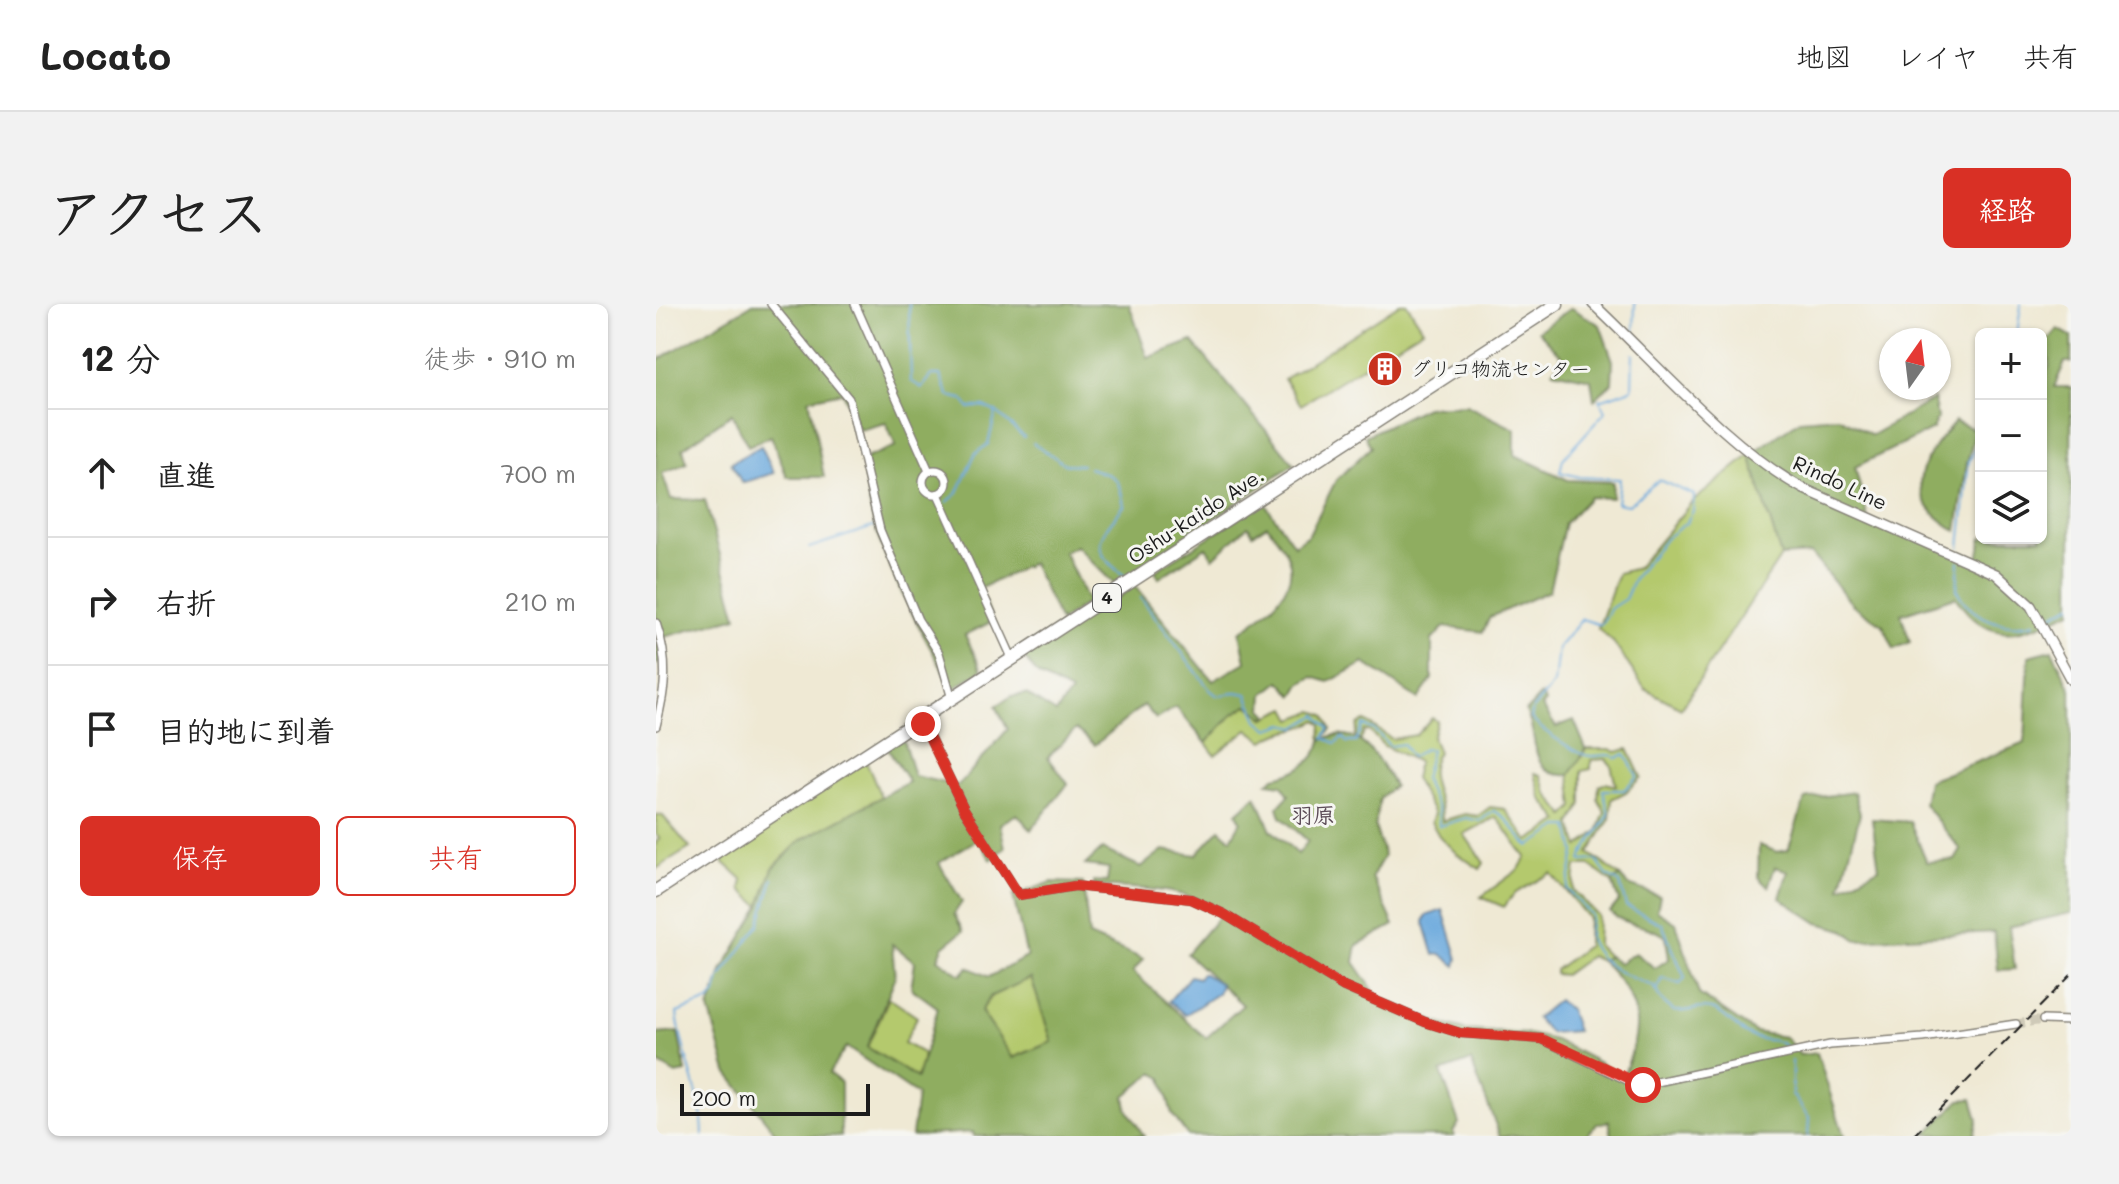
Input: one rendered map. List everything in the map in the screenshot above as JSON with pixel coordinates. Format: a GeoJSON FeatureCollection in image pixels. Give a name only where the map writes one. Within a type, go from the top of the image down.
{"type":"FeatureCollection","features":[{"type":"Feature","properties":{"kind":"highway","name":"Oshu-kaido Ave."},"geometry":{"type":"LineString","coordinates":[[656,891],[1557,304]]}},
{"type":"Feature","properties":{"kind":"street"},"geometry":{"type":"LineString","coordinates":[[771,304],[849,399],[880,530],[918,620],[939,653],[952,699]]}},
{"type":"Feature","properties":{"kind":"street"},"geometry":{"type":"LineString","coordinates":[[855,304],[929,471]]}},
{"type":"Feature","properties":{"kind":"street","name":"Rindo Line"},"geometry":{"type":"LineString","coordinates":[[1593,304],[1743,446],[1775,472],[1804,489],[1996,574],[2031,606],[2071,680]]}},
{"type":"Feature","properties":{"kind":"street"},"geometry":{"type":"LineString","coordinates":[[938,470],[946,477],[947,485],[938,494],[930,494],[924,488],[922,480],[929,471],[938,470]]}},
{"type":"Feature","properties":{"kind":"street"},"geometry":{"type":"LineString","coordinates":[[938,494],[1013,660]]}},
{"type":"Feature","properties":{"kind":"street"},"geometry":{"type":"LineString","coordinates":[[656,623],[667,664],[665,690],[656,726]]}},
{"type":"Feature","properties":{"kind":"street"},"geometry":{"type":"LineString","coordinates":[[921,719],[964,809],[1019,895],[1075,886],[1191,899],[1224,914],[1344,987],[1425,1022],[1460,1033],[1542,1039],[1633,1083],[1656,1085],[1728,1065],[1830,1045],[1923,1038],[2016,1024]]}},
{"type":"Feature","properties":{"kind":"street"},"geometry":{"type":"LineString","coordinates":[[2043,1020],[2071,1021]]}},
{"type":"Feature","properties":{"kind":"green space"},"geometry":{"type":"Polygon","coordinates":[[[753,304],[1129,304],[1148,358],[1192,341],[1294,464],[1115,585],[1076,546],[1064,552],[1088,602],[1060,622],[1032,563],[979,589],[993,621],[965,635],[982,670],[953,689],[894,577],[872,516],[866,486],[866,458],[896,446],[886,423],[859,430],[842,392],[809,399],[824,477],[787,477],[771,436],[748,446],[732,414],[683,448],[687,463],[662,473],[671,499],[705,500],[737,617],[657,639],[663,662],[656,664],[656,361],[753,304]]]}},
{"type":"Feature","properties":{"kind":"green space"},"geometry":{"type":"Polygon","coordinates":[[[1400,304],[1407,304],[1423,329],[1301,405],[1284,379],[1400,304]]]}},
{"type":"Feature","properties":{"kind":"green space"},"geometry":{"type":"Polygon","coordinates":[[[1571,308],[1600,325],[1613,361],[1612,383],[1594,400],[1591,379],[1553,371],[1562,356],[1538,331],[1571,308]]]}},
{"type":"Feature","properties":{"kind":"green space"},"geometry":{"type":"Polygon","coordinates":[[[2058,329],[2071,336],[2071,362],[2065,362],[2054,387],[2071,387],[2071,611],[2023,631],[1995,631],[1969,614],[1955,597],[1901,614],[1910,642],[1894,649],[1883,625],[1853,605],[1811,554],[1781,556],[1750,455],[1800,420],[1839,417],[1872,435],[1934,400],[1937,418],[1933,429],[1855,467],[1868,519],[1978,560],[1981,544],[2047,544],[2047,342],[2058,329]]]}},
{"type":"Feature","properties":{"kind":"green space"},"geometry":{"type":"Polygon","coordinates":[[[1466,405],[1515,429],[1515,455],[1568,480],[1613,482],[1612,498],[1590,497],[1565,523],[1549,591],[1490,617],[1483,632],[1444,627],[1432,640],[1432,679],[1418,699],[1364,663],[1329,682],[1313,677],[1301,684],[1294,696],[1280,681],[1264,694],[1263,709],[1268,714],[1265,718],[1248,705],[1232,715],[1206,743],[1176,707],[1156,719],[1144,705],[1095,745],[1076,729],[1048,757],[1068,784],[1031,830],[1017,814],[1000,824],[1005,848],[991,860],[978,839],[939,863],[962,902],[954,914],[963,931],[943,947],[938,959],[961,975],[968,967],[989,977],[1027,957],[1013,896],[1052,882],[1083,883],[1089,936],[1143,959],[1133,972],[1206,1038],[1243,1005],[1187,954],[1220,915],[1208,905],[1178,893],[1094,886],[1094,881],[1107,882],[1109,868],[1085,865],[1102,849],[1141,867],[1163,850],[1196,855],[1220,829],[1231,839],[1241,821],[1237,813],[1256,796],[1271,830],[1298,854],[1308,841],[1281,817],[1278,807],[1289,795],[1282,785],[1268,783],[1274,777],[1296,770],[1309,761],[1321,741],[1345,735],[1355,738],[1374,754],[1394,786],[1380,798],[1375,826],[1384,856],[1372,877],[1394,925],[1357,945],[1354,962],[1378,997],[1439,1023],[1465,1030],[1529,1034],[1555,1040],[1623,1075],[1634,1041],[1635,1014],[1624,988],[1601,961],[1608,956],[1619,963],[1635,953],[1655,968],[1669,959],[1666,937],[1652,929],[1623,921],[1610,912],[1619,901],[1612,882],[1620,876],[1628,885],[1660,896],[1657,911],[1676,923],[1699,994],[1755,1032],[1785,1037],[1800,1055],[1817,1053],[1844,1136],[1612,1136],[1609,1121],[1597,1124],[1586,1136],[1500,1136],[1471,1061],[1441,1072],[1459,1123],[1454,1136],[1188,1136],[1172,1114],[1162,1078],[1153,1073],[1125,1096],[1127,1109],[1144,1136],[974,1136],[973,1132],[912,1136],[917,1095],[846,1047],[829,1073],[841,1083],[841,1136],[778,1136],[727,1072],[709,1009],[723,969],[760,906],[773,868],[801,840],[909,782],[887,748],[903,739],[914,776],[958,786],[1008,729],[996,706],[1012,696],[1026,694],[1056,713],[1071,692],[1038,675],[1024,657],[1135,586],[1213,681],[1246,662],[1240,632],[1277,601],[1289,580],[1291,569],[1288,557],[1267,525],[1253,534],[1248,526],[1213,558],[1206,547],[1159,578],[1155,571],[1264,502],[1294,545],[1309,534],[1336,480],[1371,447],[1365,436],[1426,407],[1466,405]],[[892,944],[895,978],[867,1047],[917,1078],[938,1008],[911,988],[915,962],[892,944]],[[1031,978],[991,996],[981,1011],[1013,1058],[1052,1042],[1031,978]]]}},
{"type":"Feature","properties":{"kind":"green space"},"geometry":{"type":"Polygon","coordinates":[[[1955,421],[1975,430],[1957,531],[1927,506],[1921,493],[1920,479],[1924,466],[1955,421]]]}},
{"type":"Feature","properties":{"kind":"green space"},"geometry":{"type":"Polygon","coordinates":[[[1750,455],[1781,556],[1681,708],[1645,689],[1613,642],[1598,629],[1618,573],[1637,568],[1691,503],[1750,455]]]}},
{"type":"Feature","properties":{"kind":"green space"},"geometry":{"type":"Polygon","coordinates":[[[2052,650],[2071,689],[2071,913],[2009,927],[2015,969],[1998,970],[1994,932],[1857,940],[1844,930],[1818,923],[1780,898],[1788,871],[1775,867],[1768,887],[1758,877],[1759,845],[1777,852],[1788,850],[1805,799],[1854,792],[1860,814],[1841,888],[1879,868],[1872,819],[1910,822],[1927,862],[1955,860],[1961,850],[1924,804],[1928,781],[2025,743],[2029,656],[2052,650]]]}},
{"type":"Feature","properties":{"kind":"green space"},"geometry":{"type":"Polygon","coordinates":[[[1541,695],[1546,702],[1542,706],[1556,727],[1574,720],[1586,749],[1570,775],[1547,770],[1537,755],[1526,711],[1541,695]]]}},
{"type":"Feature","properties":{"kind":"green space"},"geometry":{"type":"Polygon","coordinates":[[[1248,705],[1265,718],[1287,708],[1293,719],[1314,711],[1325,715],[1331,729],[1321,741],[1322,724],[1317,720],[1264,741],[1248,729],[1215,755],[1206,743],[1232,715],[1248,705]]]}},
{"type":"Feature","properties":{"kind":"green space"},"geometry":{"type":"Polygon","coordinates":[[[1432,718],[1437,721],[1432,738],[1438,752],[1433,761],[1432,778],[1442,821],[1465,814],[1478,816],[1490,807],[1505,809],[1528,841],[1560,821],[1541,798],[1535,773],[1541,775],[1547,793],[1565,816],[1574,807],[1570,775],[1586,749],[1616,752],[1628,749],[1641,777],[1626,792],[1612,799],[1610,819],[1589,853],[1620,876],[1612,882],[1590,866],[1576,866],[1573,890],[1598,916],[1597,945],[1608,956],[1601,961],[1590,956],[1564,975],[1555,974],[1555,970],[1587,946],[1588,918],[1551,873],[1514,894],[1504,907],[1481,897],[1519,869],[1526,857],[1500,822],[1496,817],[1464,834],[1484,863],[1480,869],[1457,854],[1439,836],[1431,822],[1434,814],[1414,778],[1418,762],[1384,746],[1369,731],[1364,731],[1361,740],[1355,738],[1358,724],[1365,721],[1392,739],[1416,735],[1432,718]],[[1606,759],[1591,760],[1591,769],[1582,771],[1582,804],[1571,824],[1579,847],[1598,831],[1605,812],[1598,799],[1599,786],[1606,783],[1616,786],[1611,765],[1606,759]]]}},
{"type":"Feature","properties":{"kind":"green space"},"geometry":{"type":"Polygon","coordinates":[[[866,761],[882,799],[801,840],[773,868],[760,906],[741,889],[743,880],[720,859],[866,761]]]}},
{"type":"Feature","properties":{"kind":"green space"},"geometry":{"type":"Polygon","coordinates":[[[656,815],[663,816],[690,848],[656,869],[656,842],[660,839],[656,834],[656,815]]]}},
{"type":"Feature","properties":{"kind":"green space"},"geometry":{"type":"Polygon","coordinates":[[[1031,977],[1052,1042],[1012,1058],[981,1011],[991,996],[1031,977]]]}},
{"type":"Feature","properties":{"kind":"green space"},"geometry":{"type":"Polygon","coordinates":[[[889,998],[917,1017],[904,1043],[924,1054],[917,1078],[867,1047],[889,998]]]}},
{"type":"Feature","properties":{"kind":"green space"},"geometry":{"type":"Polygon","coordinates":[[[678,1032],[686,1072],[676,1074],[656,1062],[656,1034],[678,1032]]]}},
{"type":"Feature","properties":{"kind":"green space"},"geometry":{"type":"Polygon","coordinates":[[[1972,1099],[1978,1119],[1974,1136],[1926,1134],[1960,1100],[1972,1099]]]}},
{"type":"Feature","properties":{"kind":"water"},"geometry":{"type":"Polygon","coordinates":[[[761,446],[774,473],[742,483],[731,463],[761,446]]]}},
{"type":"Feature","properties":{"kind":"water"},"geometry":{"type":"Polygon","coordinates":[[[1443,910],[1458,959],[1456,966],[1441,954],[1434,955],[1424,922],[1426,916],[1443,910]]]}},
{"type":"Feature","properties":{"kind":"water"},"geometry":{"type":"Polygon","coordinates":[[[1202,973],[1221,984],[1218,993],[1185,1015],[1169,1001],[1190,976],[1198,978],[1202,973]]]}},
{"type":"Feature","properties":{"kind":"water"},"geometry":{"type":"Polygon","coordinates":[[[1558,1000],[1570,1011],[1577,1031],[1550,1033],[1536,1018],[1558,1000]]]}},
{"type":"Feature","properties":{"kind":"waterway"},"geometry":{"type":"LineString","coordinates":[[909,304],[911,381],[922,388],[932,375],[940,375],[949,396],[962,399],[969,408],[983,406],[996,412],[988,444],[975,454],[957,494],[947,502]]}},
{"type":"Feature","properties":{"kind":"waterway"},"geometry":{"type":"LineString","coordinates":[[1634,331],[1635,304]]}},
{"type":"Feature","properties":{"kind":"waterway"},"geometry":{"type":"LineString","coordinates":[[2018,328],[2021,304]]}},
{"type":"Feature","properties":{"kind":"waterway"},"geometry":{"type":"LineString","coordinates":[[1633,354],[1632,389],[1600,400],[1605,412],[1563,459],[1560,472],[1580,477],[1620,479],[1617,503],[1628,505],[1659,480],[1694,495],[1693,511],[1686,523],[1666,538],[1635,577],[1625,599],[1611,608],[1601,625],[1582,619],[1558,648],[1554,684],[1533,708],[1531,718],[1556,739],[1585,755],[1617,758],[1625,754],[1637,776],[1624,790],[1603,790],[1609,814],[1581,861],[1596,860],[1607,875],[1620,883],[1626,906],[1662,924],[1685,978],[1680,984],[1662,978],[1657,989]]}},
{"type":"Feature","properties":{"kind":"waterway"},"geometry":{"type":"LineString","coordinates":[[997,413],[1024,437]]}},
{"type":"Feature","properties":{"kind":"waterway"},"geometry":{"type":"LineString","coordinates":[[1033,443],[1065,464],[1082,465]]}},
{"type":"Feature","properties":{"kind":"waterway"},"geometry":{"type":"LineString","coordinates":[[1960,547],[1969,462],[1975,449]]}},
{"type":"Feature","properties":{"kind":"waterway"},"geometry":{"type":"LineString","coordinates":[[1089,468],[1111,476],[1120,488],[1124,506],[1100,542],[1105,558],[1125,576]]}},
{"type":"Feature","properties":{"kind":"waterway"},"geometry":{"type":"LineString","coordinates":[[809,548],[873,527]]}},
{"type":"Feature","properties":{"kind":"waterway"},"geometry":{"type":"LineString","coordinates":[[1959,562],[1957,589],[1970,608],[2001,623],[2035,623]]}},
{"type":"Feature","properties":{"kind":"waterway"},"geometry":{"type":"LineString","coordinates":[[1141,598],[1210,690],[1218,696],[1236,692],[1247,694],[1258,720],[1269,729],[1284,724],[1297,727],[1317,715],[1329,728],[1324,738],[1336,743],[1342,737],[1347,742],[1356,742],[1363,725],[1374,730],[1390,746],[1403,744],[1411,757],[1424,749],[1431,750],[1424,779],[1438,810],[1439,826],[1466,818],[1480,821],[1493,811],[1504,817],[1530,846],[1559,827],[1569,827],[1575,852],[1567,889],[1591,915],[1589,938],[1601,958],[1626,975],[1653,986],[1662,1001],[1674,1011],[1711,1009],[1751,1036],[1786,1047]]}},
{"type":"Feature","properties":{"kind":"waterway"},"geometry":{"type":"LineString","coordinates":[[2047,618],[2071,605]]}},
{"type":"Feature","properties":{"kind":"waterway"},"geometry":{"type":"LineString","coordinates":[[703,1136],[700,1105],[677,1013],[709,1001],[716,993],[720,978],[759,925],[773,879]]}},
{"type":"Feature","properties":{"kind":"waterway"},"geometry":{"type":"LineString","coordinates":[[1792,1061],[1792,1094],[1809,1118],[1808,1136]]}},
{"type":"Feature","properties":{"kind":"tunnel"},"geometry":{"type":"LineString","coordinates":[[2016,1024],[2043,1020]]}},
{"type":"Feature","properties":{"kind":"railway"},"geometry":{"type":"LineString","coordinates":[[1913,1136],[2071,975]]}},
{"type":"Feature","properties":{"kind":"place","name":"グリコ物流センター"},"geometry":{"type":"Point","coordinates":[1385,369]}},
{"type":"Feature","properties":{"kind":"district","name":"羽原"},"geometry":{"type":"Point","coordinates":[1313,815]}},
{"type":"Feature","properties":{"kind":"route"},"geometry":{"type":"LineString","coordinates":[[923,724],[964,809],[1019,895],[1075,886],[1191,899],[1209,905],[1344,987],[1425,1022],[1460,1033],[1542,1039],[1558,1044],[1620,1078],[1643,1085]]}}]}
